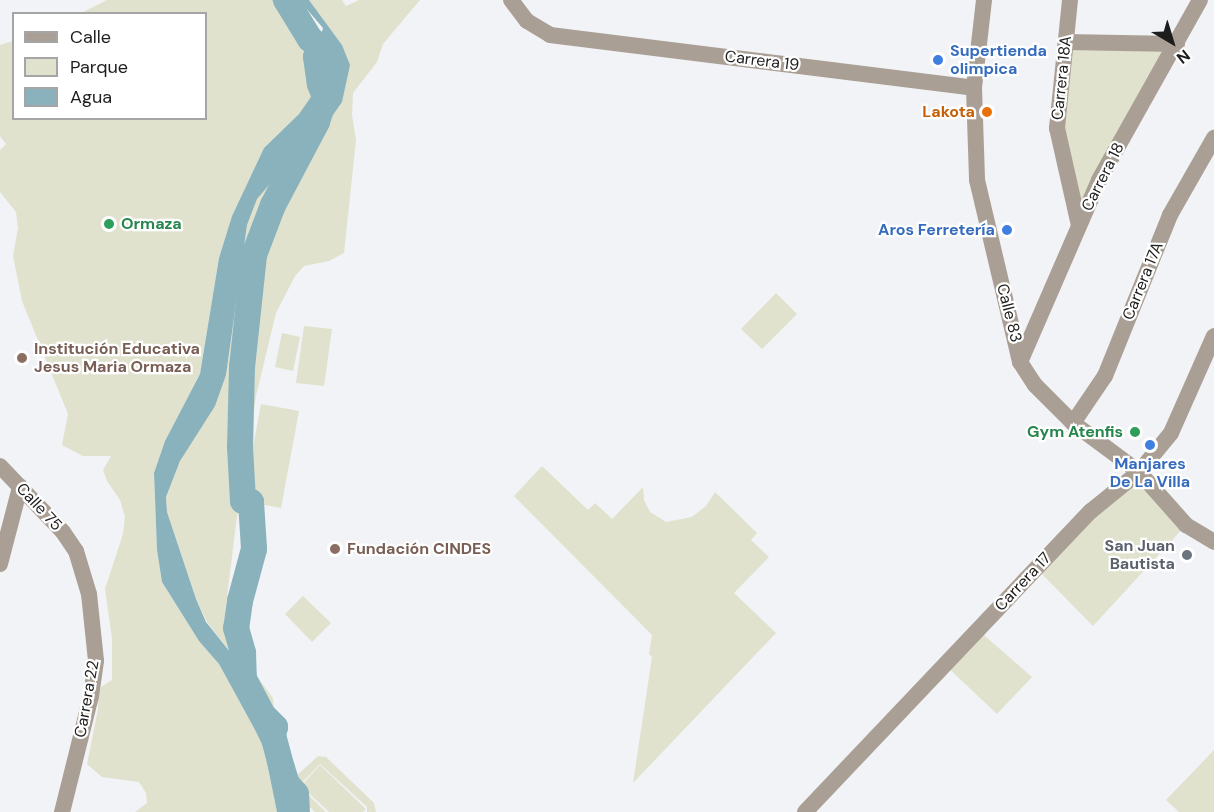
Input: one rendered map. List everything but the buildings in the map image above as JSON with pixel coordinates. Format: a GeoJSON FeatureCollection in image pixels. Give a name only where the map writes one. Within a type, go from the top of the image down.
{"type":"FeatureCollection","features":[{"type":"Feature","properties":{"kind":"street","name":"Carrera 19"},"geometry":{"type":"LineString","coordinates":[[511,0],[527,21],[550,35],[974,88]]}},
{"type":"Feature","properties":{"kind":"street","name":"Calle 83"},"geometry":{"type":"LineString","coordinates":[[984,0],[974,88],[977,180],[1020,362],[1035,385],[1073,423],[1139,472],[1186,525],[1214,542]]}},
{"type":"Feature","properties":{"kind":"street","name":"Carrera 18A"},"geometry":{"type":"LineString","coordinates":[[1070,0],[1057,128],[1078,226]]}},
{"type":"Feature","properties":{"kind":"street","name":"Carrera 18"},"geometry":{"type":"LineString","coordinates":[[1020,362],[1099,180],[1200,0]]}},
{"type":"Feature","properties":{"kind":"street"},"geometry":{"type":"LineString","coordinates":[[1065,42],[1177,44]]}},
{"type":"Feature","properties":{"kind":"street","name":"Carrera 17A"},"geometry":{"type":"LineString","coordinates":[[1073,423],[1105,376],[1170,215],[1214,138]]}},
{"type":"Feature","properties":{"kind":"street","name":"Carrera 17"},"geometry":{"type":"LineString","coordinates":[[806,812],[1091,511],[1139,472],[1171,433],[1214,336]]}},
{"type":"Feature","properties":{"kind":"street","name":"Calle 75"},"geometry":{"type":"LineString","coordinates":[[0,466],[63,532],[76,551]]}},
{"type":"Feature","properties":{"kind":"street"},"geometry":{"type":"LineString","coordinates":[[0,564],[20,487]]}},
{"type":"Feature","properties":{"kind":"street","name":"Carrera 22"},"geometry":{"type":"LineString","coordinates":[[62,812],[91,696],[96,661],[89,594],[76,551]]}},
{"type":"Feature","properties":{"kind":"green space"},"geometry":{"type":"Polygon","coordinates":[[[107,0],[272,0],[305,40],[321,73],[318,89],[299,114],[264,148],[232,216],[219,258],[200,374],[165,441],[154,473],[157,550],[162,582],[199,641],[219,664],[264,748],[277,812],[135,812],[147,803],[146,793],[139,782],[102,777],[87,764],[101,687],[112,680],[112,638],[105,589],[123,534],[125,517],[120,500],[107,481],[103,470],[111,456],[83,456],[62,445],[68,414],[22,301],[13,256],[18,228],[16,212],[0,192],[0,150],[6,144],[0,136],[0,45],[12,41],[12,120],[207,120],[207,12],[83,12],[107,0]]]}},
{"type":"Feature","properties":{"kind":"green space"},"geometry":{"type":"Polygon","coordinates":[[[309,0],[342,0],[346,6],[359,0],[420,0],[383,44],[377,62],[353,93],[352,115],[356,140],[344,253],[329,261],[304,266],[295,276],[276,313],[256,396],[236,524],[223,630],[273,698],[275,727],[290,797],[301,812],[290,812],[273,735],[230,652],[207,622],[196,599],[167,512],[166,497],[180,461],[226,375],[247,225],[257,198],[304,144],[328,122],[342,45],[309,0]]]}},
{"type":"Feature","properties":{"kind":"green space"},"geometry":{"type":"Polygon","coordinates":[[[1065,42],[1177,44],[1079,226],[1059,108],[1065,42]]]}},
{"type":"Feature","properties":{"kind":"green space"},"geometry":{"type":"Polygon","coordinates":[[[776,293],[797,314],[762,349],[741,329],[776,293]]]}},
{"type":"Feature","properties":{"kind":"green space"},"geometry":{"type":"Polygon","coordinates":[[[304,326],[332,329],[324,386],[296,383],[304,326]]]}},
{"type":"Feature","properties":{"kind":"green space"},"geometry":{"type":"Polygon","coordinates":[[[282,333],[300,337],[293,371],[275,367],[282,333]]]}},
{"type":"Feature","properties":{"kind":"green space"},"geometry":{"type":"Polygon","coordinates":[[[261,404],[299,411],[281,508],[243,501],[261,404]]]}},
{"type":"Feature","properties":{"kind":"green space"},"geometry":{"type":"Polygon","coordinates":[[[542,466],[588,510],[595,503],[612,519],[643,487],[644,500],[650,512],[666,522],[692,517],[706,506],[715,492],[757,533],[751,540],[769,557],[734,593],[776,633],[633,783],[652,657],[649,654],[652,635],[514,496],[542,466]]]}},
{"type":"Feature","properties":{"kind":"green space"},"geometry":{"type":"Polygon","coordinates":[[[1139,472],[1186,525],[1093,626],[1036,568],[1139,472]]]}},
{"type":"Feature","properties":{"kind":"green space"},"geometry":{"type":"Polygon","coordinates":[[[303,596],[331,623],[312,642],[285,614],[303,596]]]}},
{"type":"Feature","properties":{"kind":"green space"},"geometry":{"type":"Polygon","coordinates":[[[978,630],[1032,677],[997,714],[945,665],[978,630]]]}},
{"type":"Feature","properties":{"kind":"green space"},"geometry":{"type":"Polygon","coordinates":[[[1214,750],[1214,812],[1179,812],[1166,800],[1214,750]]]}},
{"type":"Feature","properties":{"kind":"green space"},"geometry":{"type":"Polygon","coordinates":[[[318,756],[326,757],[374,803],[376,812],[367,812],[367,807],[320,764],[299,786],[326,812],[315,812],[296,794],[292,786],[295,777],[318,756]]]}},
{"type":"Feature","properties":{"kind":"green space"},"geometry":{"type":"Polygon","coordinates":[[[320,765],[366,809],[363,812],[329,812],[301,786],[320,765]]]}},
{"type":"Feature","properties":{"kind":"water"},"geometry":{"type":"Polygon","coordinates":[[[272,0],[286,0],[310,39],[318,46],[323,28],[299,0],[309,0],[342,45],[350,65],[342,102],[328,122],[304,144],[257,199],[247,225],[226,375],[215,406],[180,461],[166,497],[167,512],[206,622],[230,652],[273,735],[290,812],[277,812],[264,748],[254,728],[219,664],[199,641],[162,582],[157,550],[154,473],[165,441],[200,374],[219,258],[232,216],[264,148],[299,114],[320,84],[321,73],[315,57],[305,40],[272,0]]]}},
{"type":"Feature","properties":{"kind":"waterway"},"geometry":{"type":"LineString","coordinates":[[286,0],[310,39],[319,46],[316,57],[320,84],[325,97],[317,122],[273,205],[254,255],[242,367],[240,447],[243,501],[251,502],[254,549],[240,601],[236,628],[243,653],[244,679],[263,715],[275,727],[273,735],[287,784],[296,794],[297,812]]}},
{"type":"Feature","properties":{"kind":"place","name":"Supertienda olimpica"},"geometry":{"type":"Point","coordinates":[938,60]}},
{"type":"Feature","properties":{"kind":"place","name":"Lakota"},"geometry":{"type":"Point","coordinates":[987,112]}},
{"type":"Feature","properties":{"kind":"place","name":"Ormaza"},"geometry":{"type":"Point","coordinates":[109,224]}},
{"type":"Feature","properties":{"kind":"place","name":"Aros Ferretería"},"geometry":{"type":"Point","coordinates":[1007,230]}},
{"type":"Feature","properties":{"kind":"place","name":"Institución Educativa Jesus Maria Ormaza"},"geometry":{"type":"Point","coordinates":[22,358]}},
{"type":"Feature","properties":{"kind":"place","name":"Gym Atenfis"},"geometry":{"type":"Point","coordinates":[1135,432]}},
{"type":"Feature","properties":{"kind":"place","name":"Manjares De La Villa"},"geometry":{"type":"Point","coordinates":[1150,445]}},
{"type":"Feature","properties":{"kind":"place","name":"Fundación CINDES"},"geometry":{"type":"Point","coordinates":[335,549]}},
{"type":"Feature","properties":{"kind":"place","name":"San Juan Bautista"},"geometry":{"type":"Point","coordinates":[1187,555]}}]}
